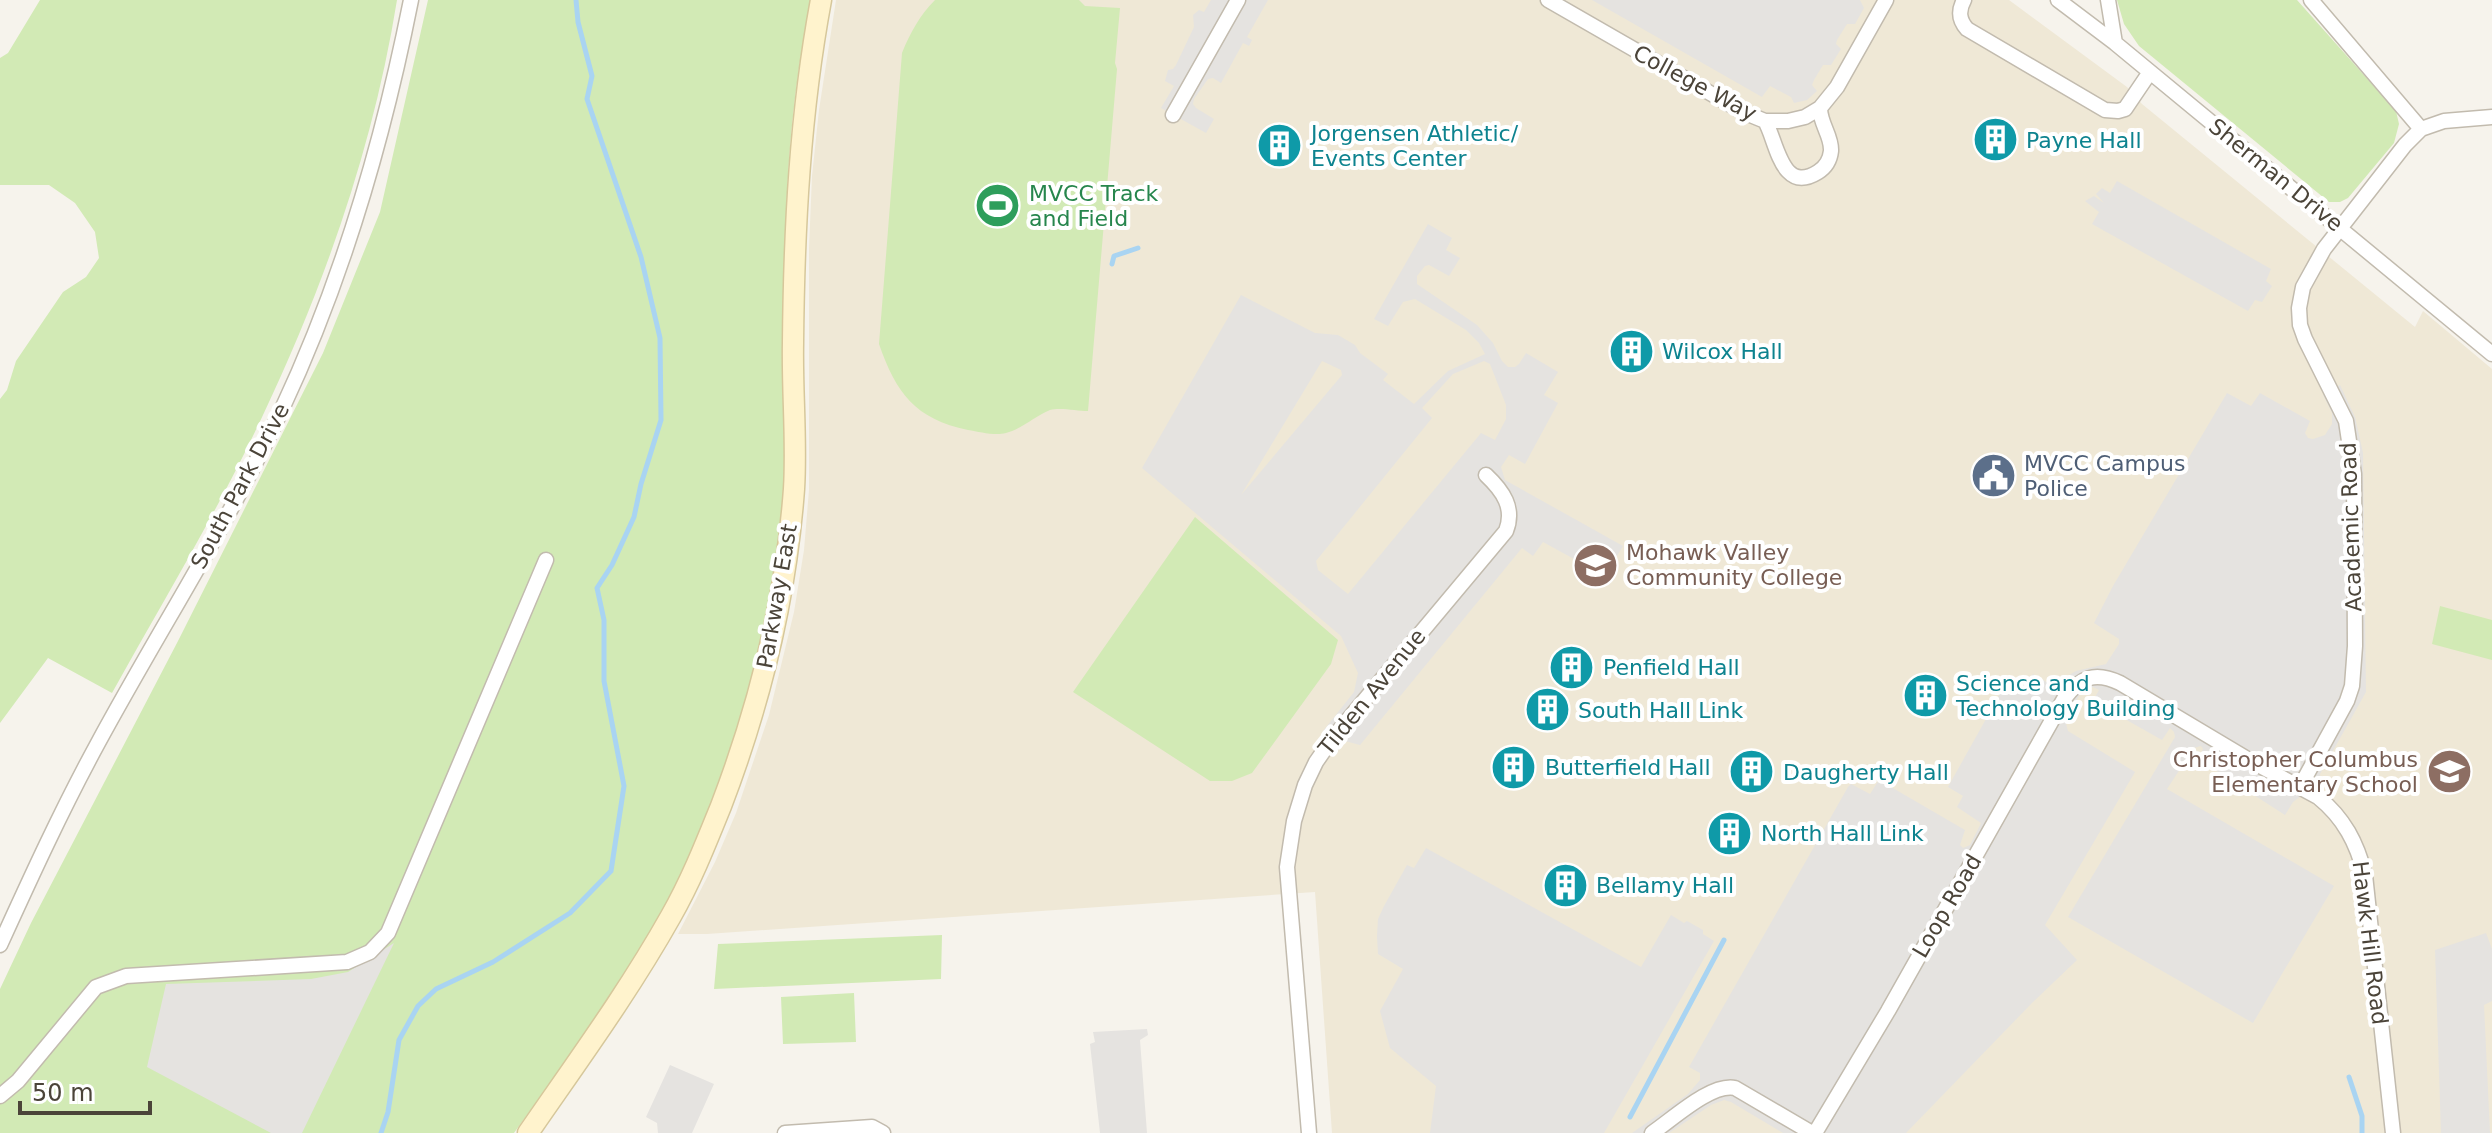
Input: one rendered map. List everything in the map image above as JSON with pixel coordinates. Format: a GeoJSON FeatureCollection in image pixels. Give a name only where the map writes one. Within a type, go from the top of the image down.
{"type":"FeatureCollection","features":[{"type":"Feature","properties":{"kind":"street","name":"South Park Drive"},"geometry":{"type":"LineString","coordinates":[[0,945],[41,853],[98,743],[234,503],[282,410],[322,316],[367,187],[411,0]]}},
{"type":"Feature","properties":{"kind":"street","name":"Parkway East"},"geometry":{"type":"LineString","coordinates":[[528,1133],[594,1038],[672,915],[705,845],[743,748],[772,640],[786,571],[794,485],[792,345],[801,127],[821,0]]}},
{"type":"Feature","properties":{"kind":"street"},"geometry":{"type":"LineString","coordinates":[[1173,115],[1238,0]]}},
{"type":"Feature","properties":{"kind":"street","name":"College Way"},"geometry":{"type":"LineString","coordinates":[[1548,0],[1743,112],[1765,121],[1799,119],[1820,108]]}},
{"type":"Feature","properties":{"kind":"street"},"geometry":{"type":"LineString","coordinates":[[1765,121],[1775,140],[1780,163],[1792,173],[1807,176],[1821,170],[1830,157],[1830,139],[1822,123],[1820,108],[1837,87],[1886,0]]}},
{"type":"Feature","properties":{"kind":"street"},"geometry":{"type":"LineString","coordinates":[[1964,0],[1959,7],[1967,29],[2097,107],[2111,112],[2125,109],[2150,72]]}},
{"type":"Feature","properties":{"kind":"street","name":"Sherman Drive"},"geometry":{"type":"LineString","coordinates":[[2058,0],[2115,43],[2492,354]]}},
{"type":"Feature","properties":{"kind":"street"},"geometry":{"type":"LineString","coordinates":[[2108,0],[2115,43]]}},
{"type":"Feature","properties":{"kind":"street"},"geometry":{"type":"LineString","coordinates":[[2311,0],[2421,129],[2444,121],[2492,117]]}},
{"type":"Feature","properties":{"kind":"street","name":"Academic Road"},"geometry":{"type":"LineString","coordinates":[[2300,787],[2347,701],[2354,672],[2354,474],[2341,408],[2305,339],[2299,308],[2303,287],[2324,249],[2421,129]]}},
{"type":"Feature","properties":{"kind":"street","name":"Tilden Avenue"},"geometry":{"type":"LineString","coordinates":[[1309,1133],[1287,867],[1294,821],[1305,785],[1332,739],[1506,531],[1509,506],[1501,490],[1486,475]]}},
{"type":"Feature","properties":{"kind":"street"},"geometry":{"type":"LineString","coordinates":[[0,1096],[18,1081],[96,987],[126,976],[347,962],[370,952],[388,933],[546,560]]}},
{"type":"Feature","properties":{"kind":"street","name":"Hawk Hill Road"},"geometry":{"type":"LineString","coordinates":[[2081,682],[2100,676],[2120,683],[2238,754],[2318,797],[2338,815],[2355,844],[2365,875],[2393,1133]]}},
{"type":"Feature","properties":{"kind":"street","name":"Loop Road"},"geometry":{"type":"LineString","coordinates":[[1814,1133],[1888,1011],[2055,714],[2069,692],[2081,682]]}},
{"type":"Feature","properties":{"kind":"street"},"geometry":{"type":"LineString","coordinates":[[1652,1133],[1707,1094],[1728,1086],[1814,1133]]}},
{"type":"Feature","properties":{"kind":"street"},"geometry":{"type":"LineString","coordinates":[[785,1133],[872,1127],[883,1133]]}},
{"type":"Feature","properties":{"kind":"shaded area","name":"Mohawk Valley Community College"},"geometry":{"type":"Polygon","coordinates":[[[836,0],[2009,0],[2127,87],[2142,104],[2415,327],[2423,311],[2492,369],[2492,1133],[1332,1133],[1315,892],[678,934],[736,813],[769,715],[794,612],[809,490],[812,176],[836,0]]]}},
{"type":"Feature","properties":{"kind":"shaded area"},"geometry":{"type":"Polygon","coordinates":[[[1211,0],[1268,0],[1247,37],[1252,40],[1249,46],[1243,43],[1221,83],[1213,78],[1208,79],[1194,99],[1196,108],[1214,119],[1206,133],[1161,108],[1174,86],[1165,81],[1168,70],[1176,65],[1194,27],[1193,15],[1199,10],[1204,12],[1211,0]]]}},
{"type":"Feature","properties":{"kind":"shaded area"},"geometry":{"type":"Polygon","coordinates":[[[1592,0],[1860,0],[1864,8],[1855,24],[1847,24],[1837,40],[1836,44],[1841,49],[1831,65],[1823,65],[1814,80],[1812,85],[1817,91],[1807,100],[1794,103],[1791,97],[1770,86],[1762,97],[1592,0]]]}},
{"type":"Feature","properties":{"kind":"shaded area"},"geometry":{"type":"Polygon","coordinates":[[[2117,181],[2271,269],[2266,281],[2272,286],[2262,302],[2255,300],[2248,311],[2092,224],[2099,212],[2085,201],[2094,196],[2104,203],[2096,194],[2102,188],[2110,193],[2117,181]]]}},
{"type":"Feature","properties":{"kind":"shaded area"},"geometry":{"type":"Polygon","coordinates":[[[1428,224],[1452,238],[1446,250],[1460,258],[1449,276],[1429,265],[1425,266],[1417,276],[1417,284],[1477,325],[1508,367],[1519,364],[1526,353],[1558,372],[1544,395],[1558,403],[1525,464],[1509,455],[1501,467],[1505,480],[1623,546],[1605,576],[1543,542],[1533,556],[1522,548],[1360,745],[1345,741],[1340,746],[1323,731],[1354,692],[1358,673],[1341,636],[1142,468],[1241,295],[1315,333],[1338,335],[1355,345],[1360,353],[1388,374],[1383,380],[1414,404],[1448,371],[1485,354],[1466,330],[1415,299],[1403,302],[1388,326],[1374,319],[1428,224]],[[1322,361],[1241,495],[1342,375],[1341,370],[1322,361]],[[1484,361],[1453,374],[1422,408],[1432,418],[1316,561],[1318,570],[1348,594],[1481,433],[1495,440],[1506,419],[1506,405],[1490,364],[1484,361]]]}},
{"type":"Feature","properties":{"kind":"shaded area"},"geometry":{"type":"Polygon","coordinates":[[[2340,385],[2355,417],[2363,453],[2366,692],[2320,774],[2321,781],[2293,802],[2285,815],[2198,759],[2203,749],[2201,746],[2194,748],[2167,789],[2334,886],[2253,1023],[2068,917],[2175,737],[2170,728],[2162,740],[2093,701],[2099,690],[2093,687],[2081,693],[2065,720],[2068,731],[2135,772],[2045,925],[2077,960],[1906,1133],[1783,1133],[1724,1100],[1711,1105],[1669,1133],[1632,1133],[1688,1094],[1700,1080],[1700,1073],[1689,1067],[1848,787],[1851,784],[1870,794],[1879,780],[1965,830],[1960,845],[1963,848],[1970,845],[1981,823],[1957,807],[1963,796],[1948,787],[2010,676],[2026,685],[2033,674],[2058,689],[2076,671],[2106,664],[2119,639],[2094,623],[2227,393],[2251,406],[2260,393],[2310,421],[2305,433],[2313,439],[2325,435],[2332,424],[2332,413],[2323,395],[2340,385]]]}},
{"type":"Feature","properties":{"kind":"shaded area"},"geometry":{"type":"Polygon","coordinates":[[[1426,848],[1641,967],[1671,915],[1703,930],[1703,934],[1714,941],[1604,1133],[1430,1133],[1436,1086],[1390,1048],[1380,1011],[1403,969],[1378,954],[1377,936],[1378,919],[1384,906],[1407,865],[1414,868],[1426,848]]]}},
{"type":"Feature","properties":{"kind":"shaded area"},"geometry":{"type":"Polygon","coordinates":[[[2486,933],[2492,949],[2492,1001],[2484,1005],[2490,1133],[2441,1133],[2435,950],[2486,933]]]}},
{"type":"Feature","properties":{"kind":"shaded area"},"geometry":{"type":"Polygon","coordinates":[[[394,943],[302,1133],[271,1133],[147,1067],[166,984],[311,979],[348,972],[394,943]]]}},
{"type":"Feature","properties":{"kind":"shaded area"},"geometry":{"type":"Polygon","coordinates":[[[1147,1029],[1148,1035],[1140,1040],[1147,1133],[1100,1133],[1090,1044],[1095,1042],[1093,1032],[1147,1029]]]}},
{"type":"Feature","properties":{"kind":"shaded area"},"geometry":{"type":"Polygon","coordinates":[[[670,1065],[714,1084],[692,1133],[658,1133],[657,1123],[646,1117],[670,1065]]]}},
{"type":"Feature","properties":{"kind":"green space"},"geometry":{"type":"Polygon","coordinates":[[[40,0],[397,0],[361,160],[327,264],[286,365],[209,521],[112,693],[48,658],[0,723],[0,399],[7,390],[16,361],[63,292],[86,277],[99,258],[95,232],[75,203],[49,185],[0,185],[0,58],[8,53],[40,0]]]}},
{"type":"Feature","properties":{"kind":"green space"},"geometry":{"type":"Polygon","coordinates":[[[428,0],[811,0],[794,103],[788,172],[785,455],[780,537],[772,593],[747,703],[710,810],[646,941],[514,1133],[0,1133],[0,989],[323,353],[380,212],[428,0]]]}},
{"type":"Feature","properties":{"kind":"green space","name":"MVCC Track and Field"},"geometry":{"type":"Polygon","coordinates":[[[935,0],[1079,0],[1085,6],[1120,8],[1088,411],[1050,410],[1018,429],[1002,434],[982,433],[950,425],[921,411],[901,390],[879,344],[902,53],[916,25],[935,0]]]}},
{"type":"Feature","properties":{"kind":"green space"},"geometry":{"type":"Polygon","coordinates":[[[2117,0],[2297,0],[2396,111],[2399,124],[2394,143],[2348,198],[2329,202],[2139,46],[2124,24],[2117,0]]]}},
{"type":"Feature","properties":{"kind":"green space"},"geometry":{"type":"Polygon","coordinates":[[[1195,517],[1338,640],[1331,664],[1252,773],[1232,781],[1210,781],[1073,692],[1195,517]]]}},
{"type":"Feature","properties":{"kind":"green space"},"geometry":{"type":"Polygon","coordinates":[[[2440,606],[2492,620],[2492,660],[2432,644],[2440,606]]]}},
{"type":"Feature","properties":{"kind":"green space"},"geometry":{"type":"Polygon","coordinates":[[[942,935],[941,979],[714,989],[718,944],[942,935]]]}},
{"type":"Feature","properties":{"kind":"green space"},"geometry":{"type":"Polygon","coordinates":[[[854,993],[856,1042],[783,1044],[781,997],[854,993]]]}},
{"type":"Feature","properties":{"kind":"waterway"},"geometry":{"type":"LineString","coordinates":[[381,1133],[388,1112],[399,1040],[418,1006],[436,989],[493,962],[570,913],[611,871],[624,786],[604,681],[604,620],[597,588],[612,565],[634,517],[661,420],[660,338],[641,257],[587,99],[592,76],[578,22],[576,0]]}},
{"type":"Feature","properties":{"kind":"waterway"},"geometry":{"type":"LineString","coordinates":[[1112,264],[1114,256],[1138,248]]}},
{"type":"Feature","properties":{"kind":"waterway"},"geometry":{"type":"LineString","coordinates":[[1630,1117],[1724,940]]}},
{"type":"Feature","properties":{"kind":"waterway"},"geometry":{"type":"LineString","coordinates":[[2349,1077],[2362,1116],[2362,1133]]}},
{"type":"Feature","properties":{"kind":"place","name":"Payne Hall"},"geometry":{"type":"Point","coordinates":[1995,140]}},
{"type":"Feature","properties":{"kind":"place","name":"Jorgensen Athletic/ Events Center"},"geometry":{"type":"Point","coordinates":[1280,146]}},
{"type":"Feature","properties":{"kind":"place","name":"MVCC Track and Field"},"geometry":{"type":"Point","coordinates":[998,206]}},
{"type":"Feature","properties":{"kind":"place","name":"Wilcox Hall"},"geometry":{"type":"Point","coordinates":[1631,351]}},
{"type":"Feature","properties":{"kind":"place","name":"MVCC Campus Police"},"geometry":{"type":"Point","coordinates":[1993,476]}},
{"type":"Feature","properties":{"kind":"place","name":"Mohawk Valley Community College"},"geometry":{"type":"Point","coordinates":[1595,565]}},
{"type":"Feature","properties":{"kind":"place","name":"Penfield Hall"},"geometry":{"type":"Point","coordinates":[1572,667]}},
{"type":"Feature","properties":{"kind":"place","name":"Science and Technology Building"},"geometry":{"type":"Point","coordinates":[1925,696]}},
{"type":"Feature","properties":{"kind":"place","name":"South Hall Link"},"geometry":{"type":"Point","coordinates":[1547,710]}},
{"type":"Feature","properties":{"kind":"place","name":"Butterfield Hall"},"geometry":{"type":"Point","coordinates":[1514,767]}},
{"type":"Feature","properties":{"kind":"place","name":"Daugherty Hall"},"geometry":{"type":"Point","coordinates":[1752,772]}},
{"type":"Feature","properties":{"kind":"place","name":"Christopher Columbus Elementary School"},"geometry":{"type":"Point","coordinates":[2449,772]}},
{"type":"Feature","properties":{"kind":"place","name":"North Hall Link"},"geometry":{"type":"Point","coordinates":[1730,833]}},
{"type":"Feature","properties":{"kind":"place","name":"Bellamy Hall"},"geometry":{"type":"Point","coordinates":[1565,885]}}]}
